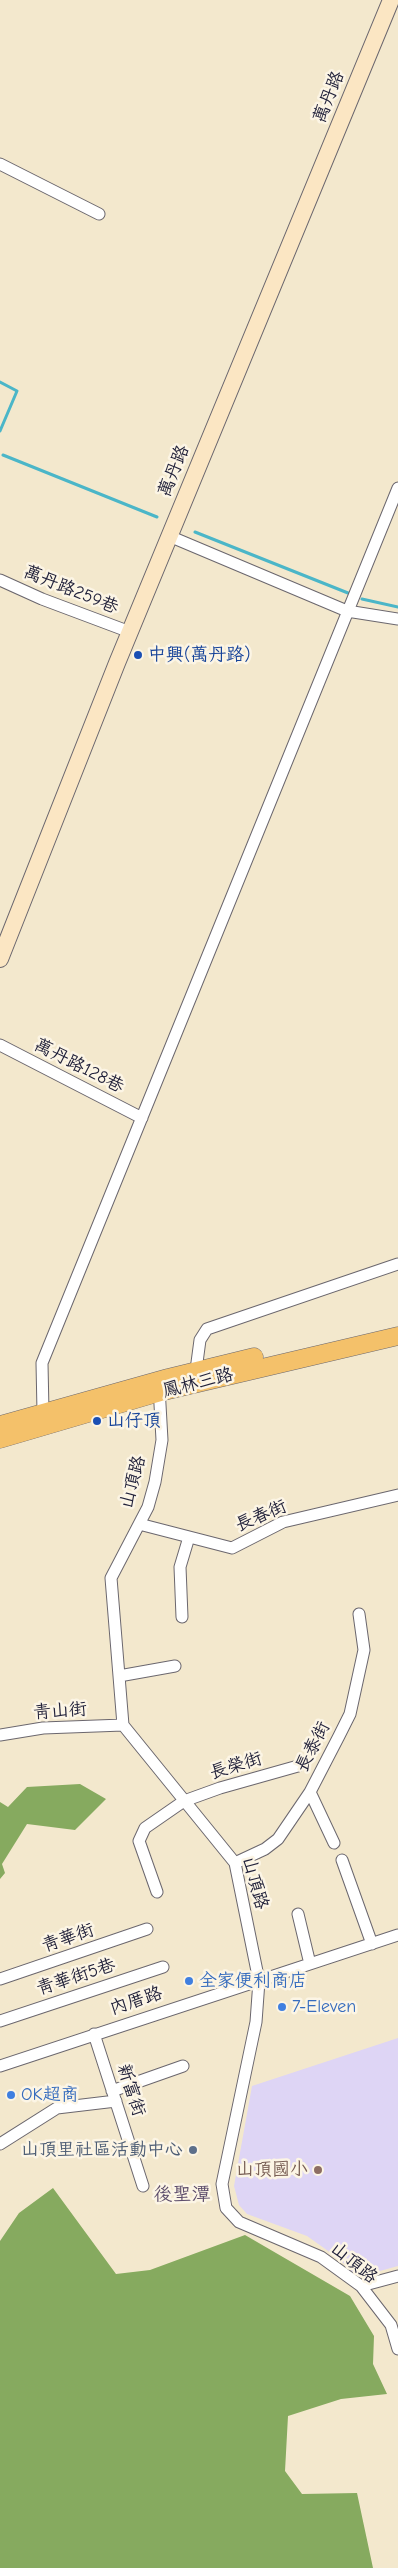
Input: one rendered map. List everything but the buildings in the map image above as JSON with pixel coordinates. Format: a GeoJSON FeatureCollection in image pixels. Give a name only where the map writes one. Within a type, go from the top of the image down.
{"type":"FeatureCollection","features":[{"type":"Feature","properties":{"kind":"main road","name":"鳳林三路"},"geometry":{"type":"LineString","coordinates":[[0,1439],[159,1386],[196,1370],[398,1324]]}},
{"type":"Feature","properties":{"kind":"main road","name":"鳳林三路"},"geometry":{"type":"LineString","coordinates":[[0,1425],[43,1412],[159,1386],[398,1336]]}},
{"type":"Feature","properties":{"kind":"street","name":"萬丹路"},"geometry":{"type":"LineString","coordinates":[[0,959],[169,536],[391,0]]}},
{"type":"Feature","properties":{"kind":"street"},"geometry":{"type":"LineString","coordinates":[[0,164],[99,214]]}},
{"type":"Feature","properties":{"kind":"street"},"geometry":{"type":"LineString","coordinates":[[43,1412],[42,1363],[398,488]]}},
{"type":"Feature","properties":{"kind":"street"},"geometry":{"type":"LineString","coordinates":[[169,536],[348,611],[398,619]]}},
{"type":"Feature","properties":{"kind":"street","name":"萬丹路259巷"},"geometry":{"type":"LineString","coordinates":[[0,580],[42,599],[130,632]]}},
{"type":"Feature","properties":{"kind":"street","name":"萬丹路128巷"},"geometry":{"type":"LineString","coordinates":[[0,1045],[142,1118]]}},
{"type":"Feature","properties":{"kind":"street"},"geometry":{"type":"LineString","coordinates":[[196,1370],[200,1340],[207,1329],[398,1264]]}},
{"type":"Feature","properties":{"kind":"street","name":"山頂路"},"geometry":{"type":"LineString","coordinates":[[159,1386],[162,1440],[150,1499],[140,1524],[111,1578],[123,1725],[235,1863],[259,1981],[256,2022],[222,2184],[226,2208],[239,2222],[321,2257],[361,2286],[391,2325],[398,2349]]}},
{"type":"Feature","properties":{"kind":"street","name":"長春街"},"geometry":{"type":"LineString","coordinates":[[140,1524],[232,1548],[283,1522],[398,1495]]}},
{"type":"Feature","properties":{"kind":"street"},"geometry":{"type":"LineString","coordinates":[[182,1617],[180,1567],[189,1537]]}},
{"type":"Feature","properties":{"kind":"street","name":"長泰街"},"geometry":{"type":"LineString","coordinates":[[235,1863],[265,1849],[278,1840],[310,1792],[350,1714],[364,1650],[359,1614]]}},
{"type":"Feature","properties":{"kind":"street"},"geometry":{"type":"LineString","coordinates":[[119,1676],[175,1666]]}},
{"type":"Feature","properties":{"kind":"street","name":"青山街"},"geometry":{"type":"LineString","coordinates":[[0,1735],[44,1728],[123,1725]]}},
{"type":"Feature","properties":{"kind":"street","name":"長榮街"},"geometry":{"type":"LineString","coordinates":[[157,1892],[140,1841],[140,1836],[145,1828],[184,1801],[220,1788],[298,1766]]}},
{"type":"Feature","properties":{"kind":"street"},"geometry":{"type":"LineString","coordinates":[[310,1792],[334,1843]]}},
{"type":"Feature","properties":{"kind":"street"},"geometry":{"type":"LineString","coordinates":[[342,1860],[372,1944]]}},
{"type":"Feature","properties":{"kind":"street"},"geometry":{"type":"LineString","coordinates":[[298,1914],[310,1964]]}},
{"type":"Feature","properties":{"kind":"street","name":"青華街"},"geometry":{"type":"LineString","coordinates":[[0,1979],[147,1929]]}},
{"type":"Feature","properties":{"kind":"street","name":"內厝路"},"geometry":{"type":"LineString","coordinates":[[0,2066],[398,1935]]}},
{"type":"Feature","properties":{"kind":"street","name":"青華街5巷"},"geometry":{"type":"LineString","coordinates":[[0,2021],[163,1967]]}},
{"type":"Feature","properties":{"kind":"street","name":"新富街"},"geometry":{"type":"LineString","coordinates":[[94,2034],[143,2186]]}},
{"type":"Feature","properties":{"kind":"street"},"geometry":{"type":"LineString","coordinates":[[0,2144],[57,2108],[114,2096],[183,2066]]}},
{"type":"Feature","properties":{"kind":"street"},"geometry":{"type":"LineString","coordinates":[[361,2286],[398,2276]]}},
{"type":"Feature","properties":{"kind":"shaded area","name":"山頂國小"},"geometry":{"type":"Polygon","coordinates":[[[398,2038],[398,2266],[358,2277],[338,2258],[307,2236],[247,2214],[239,2205],[234,2186],[252,2086],[398,2038]]]}},
{"type":"Feature","properties":{"kind":"green space"},"geometry":{"type":"Polygon","coordinates":[[[80,1784],[106,1799],[75,1830],[27,1824],[2,1864],[5,1873],[0,1879],[0,1802],[8,1807],[27,1787],[80,1784]]]}},
{"type":"Feature","properties":{"kind":"green space"},"geometry":{"type":"Polygon","coordinates":[[[53,2188],[116,2274],[150,2270],[245,2235],[350,2296],[374,2336],[373,2364],[387,2394],[341,2399],[288,2416],[285,2471],[302,2494],[357,2493],[373,2568],[0,2568],[0,2241],[19,2213],[53,2188]]]}},
{"type":"Feature","properties":{"kind":"waterway"},"geometry":{"type":"LineString","coordinates":[[0,382],[17,391],[0,431]]}},
{"type":"Feature","properties":{"kind":"waterway"},"geometry":{"type":"LineString","coordinates":[[3,455],[157,517]]}},
{"type":"Feature","properties":{"kind":"waterway"},"geometry":{"type":"LineString","coordinates":[[195,532],[348,593]]}},
{"type":"Feature","properties":{"kind":"waterway"},"geometry":{"type":"LineString","coordinates":[[362,599],[398,607]]}},
{"type":"Feature","properties":{"kind":"place","name":"中興(萬丹路)"},"geometry":{"type":"Point","coordinates":[138,655]}},
{"type":"Feature","properties":{"kind":"place","name":"山仔頂"},"geometry":{"type":"Point","coordinates":[97,1421]}},
{"type":"Feature","properties":{"kind":"place","name":"全家便利商店"},"geometry":{"type":"Point","coordinates":[189,1981]}},
{"type":"Feature","properties":{"kind":"place","name":"7-Eleven"},"geometry":{"type":"Point","coordinates":[282,2007]}},
{"type":"Feature","properties":{"kind":"place","name":"OK超商"},"geometry":{"type":"Point","coordinates":[11,2095]}},
{"type":"Feature","properties":{"kind":"place","name":"山頂里社區活動中心"},"geometry":{"type":"Point","coordinates":[193,2150]}},
{"type":"Feature","properties":{"kind":"place","name":"山頂國小"},"geometry":{"type":"Point","coordinates":[318,2170]}},
{"type":"Feature","properties":{"kind":"district","name":"後聖潭"},"geometry":{"type":"Point","coordinates":[182,2195]}}]}
